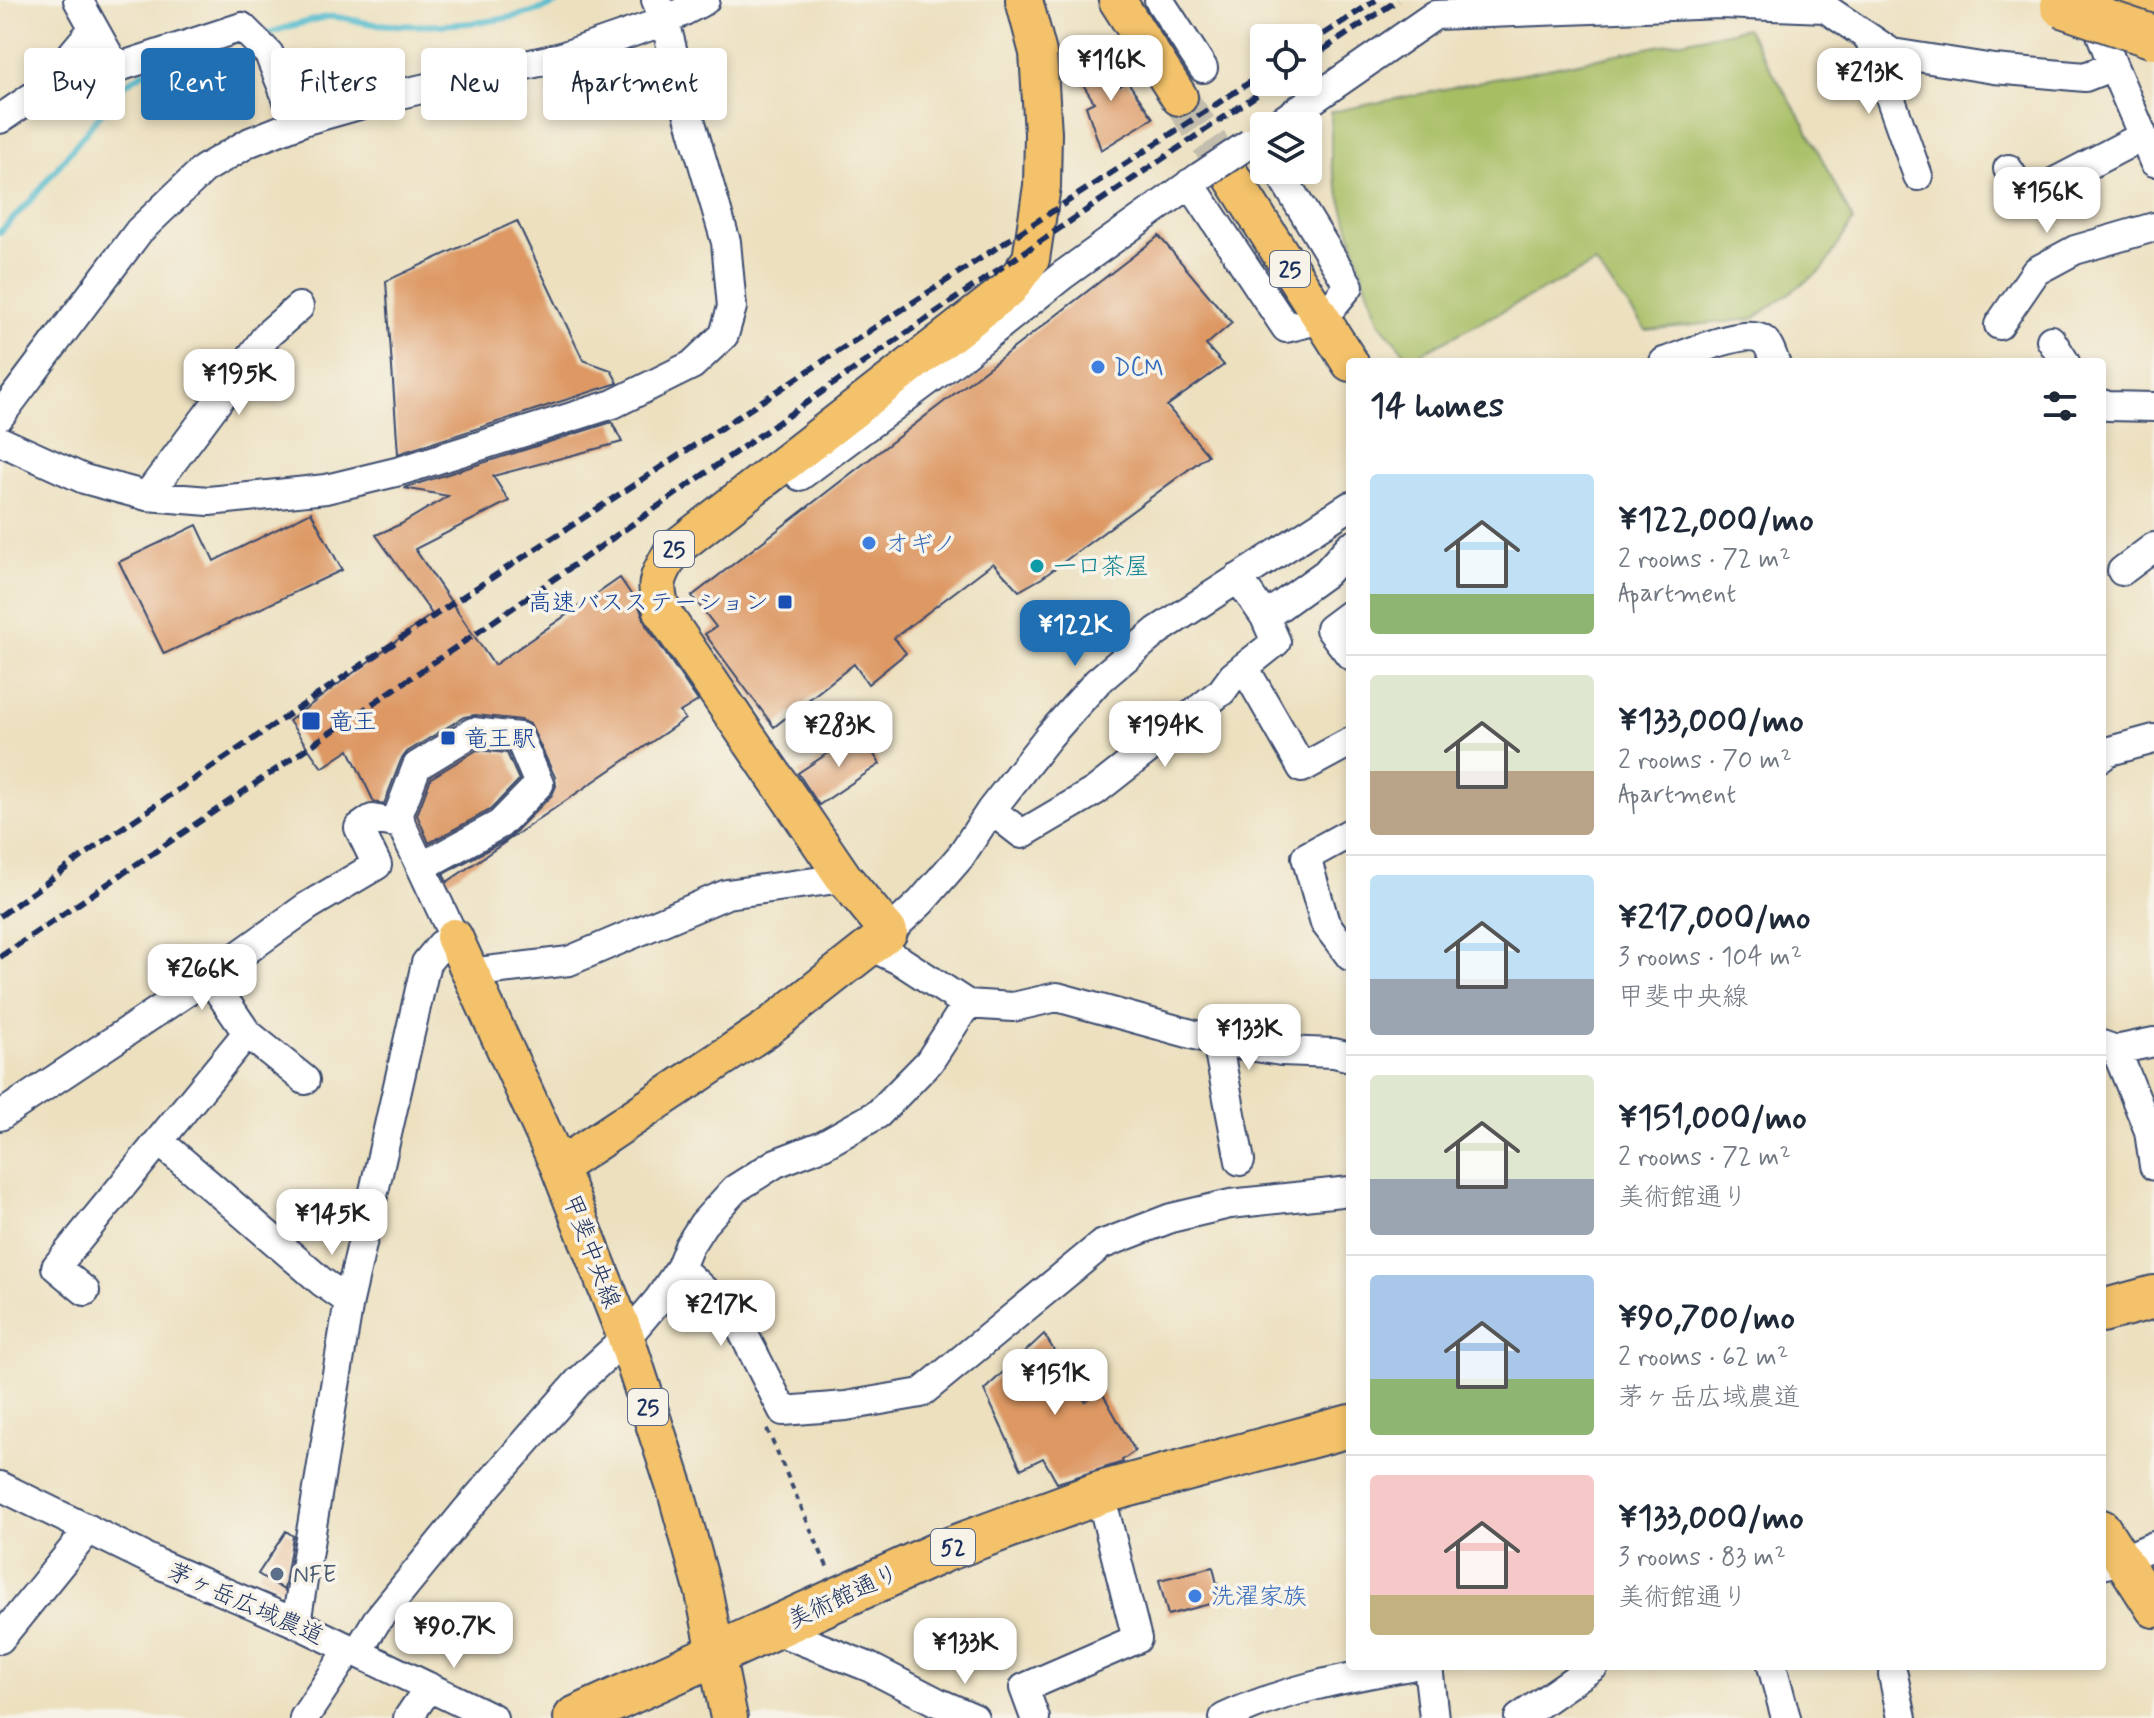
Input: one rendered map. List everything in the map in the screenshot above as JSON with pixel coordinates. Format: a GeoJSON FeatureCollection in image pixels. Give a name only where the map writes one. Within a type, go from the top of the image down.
{"type":"FeatureCollection","features":[{"type":"Feature","properties":{"kind":"highway"},"geometry":{"type":"LineString","coordinates":[[2132,0],[2154,8]]}},
{"type":"Feature","properties":{"kind":"highway"},"geometry":{"type":"LineString","coordinates":[[2064,2],[2154,37]]}},
{"type":"Feature","properties":{"kind":"highway"},"geometry":{"type":"LineString","coordinates":[[2106,1310],[2154,1297]]}},
{"type":"Feature","properties":{"kind":"highway","name":"美術館通り"},"geometry":{"type":"LineString","coordinates":[[575,1718],[773,1629],[840,1595],[943,1551],[1100,1493],[1346,1427]]}},
{"type":"Feature","properties":{"kind":"main road","name":"25"},"geometry":{"type":"LineString","coordinates":[[881,940],[844,878],[663,613],[655,592],[658,577],[673,550],[1010,288],[1031,259],[1042,186],[1043,133],[1038,53],[1024,0]]}},
{"type":"Feature","properties":{"kind":"main road"},"geometry":{"type":"LineString","coordinates":[[1117,0],[1179,97]]}},
{"type":"Feature","properties":{"kind":"main road","name":"25"},"geometry":{"type":"LineString","coordinates":[[1207,178],[1322,319],[1347,358]]}},
{"type":"Feature","properties":{"kind":"main road","name":"甲斐中央線"},"geometry":{"type":"LineString","coordinates":[[454,937],[559,1167],[626,1338],[675,1488],[704,1593],[729,1718]]}},
{"type":"Feature","properties":{"kind":"main road"},"geometry":{"type":"LineString","coordinates":[[559,1167],[766,1029],[881,940]]}},
{"type":"Feature","properties":{"kind":"main road"},"geometry":{"type":"LineString","coordinates":[[2106,1533],[2126,1557],[2154,1609]]}},
{"type":"Feature","properties":{"kind":"street"},"geometry":{"type":"LineString","coordinates":[[78,0],[116,68],[242,27],[269,54],[297,123]]}},
{"type":"Feature","properties":{"kind":"street"},"geometry":{"type":"LineString","coordinates":[[0,416],[139,231],[204,169],[250,142],[297,123],[387,97],[561,57],[660,10],[705,0]]}},
{"type":"Feature","properties":{"kind":"street"},"geometry":{"type":"LineString","coordinates":[[1159,0],[1203,68]]}},
{"type":"Feature","properties":{"kind":"street"},"geometry":{"type":"LineString","coordinates":[[2008,169],[2026,197],[2147,136],[2109,57],[2064,2]]}},
{"type":"Feature","properties":{"kind":"street"},"geometry":{"type":"LineString","coordinates":[[1299,112],[1435,15],[1721,4],[1825,8],[1892,53],[1994,69],[2085,77],[2109,57],[2154,8]]}},
{"type":"Feature","properties":{"kind":"street"},"geometry":{"type":"LineString","coordinates":[[0,441],[84,479],[147,496],[209,501],[326,489],[400,471],[613,404],[692,365],[724,335],[732,307],[726,242],[660,10]]}},
{"type":"Feature","properties":{"kind":"street"},"geometry":{"type":"LineString","coordinates":[[0,119],[41,91],[93,29]]}},
{"type":"Feature","properties":{"kind":"street"},"geometry":{"type":"LineString","coordinates":[[1869,38],[1918,176]]}},
{"type":"Feature","properties":{"kind":"street"},"geometry":{"type":"LineString","coordinates":[[788,462],[800,476],[963,355],[1063,275],[1250,147]]}},
{"type":"Feature","properties":{"kind":"street"},"geometry":{"type":"LineString","coordinates":[[1287,184],[1349,286],[1322,319]]}},
{"type":"Feature","properties":{"kind":"street"},"geometry":{"type":"LineString","coordinates":[[1999,325],[2036,271],[2075,250],[2154,227]]}},
{"type":"Feature","properties":{"kind":"street"},"geometry":{"type":"LineString","coordinates":[[147,496],[268,334],[299,307]]}},
{"type":"Feature","properties":{"kind":"street"},"geometry":{"type":"LineString","coordinates":[[1676,358],[1741,336],[1758,337],[1765,341],[1773,358]]}},
{"type":"Feature","properties":{"kind":"street"},"geometry":{"type":"LineString","coordinates":[[2106,405],[2154,407]]}},
{"type":"Feature","properties":{"kind":"street"},"geometry":{"type":"LineString","coordinates":[[1346,509],[1157,631],[1097,682],[1049,736],[991,810],[960,857],[921,902],[881,940],[901,961],[967,1004],[1013,1007],[1057,997],[1217,1041],[1281,1051],[1346,1056]]}},
{"type":"Feature","properties":{"kind":"street"},"geometry":{"type":"LineString","coordinates":[[2122,571],[2154,547]]}},
{"type":"Feature","properties":{"kind":"street"},"geometry":{"type":"LineString","coordinates":[[1265,617],[1326,573],[1346,550]]}},
{"type":"Feature","properties":{"kind":"street"},"geometry":{"type":"LineString","coordinates":[[991,810],[1022,834],[1095,791],[1222,691],[1233,676],[1276,642],[1265,617],[1238,578]]}},
{"type":"Feature","properties":{"kind":"street"},"geometry":{"type":"LineString","coordinates":[[1346,617],[1330,629],[1346,650]]}},
{"type":"Feature","properties":{"kind":"street"},"geometry":{"type":"LineString","coordinates":[[1244,667],[1302,768],[1346,744]]}},
{"type":"Feature","properties":{"kind":"street"},"geometry":{"type":"LineString","coordinates":[[0,1116],[209,977],[308,906],[377,865],[359,828],[372,819],[411,845],[500,824],[539,784],[519,737],[473,732],[417,766],[399,813],[411,845],[454,937],[441,945],[426,963],[349,1301],[296,1623]]}},
{"type":"Feature","properties":{"kind":"street"},"geometry":{"type":"LineString","coordinates":[[2106,752],[2154,739]]}},
{"type":"Feature","properties":{"kind":"street"},"geometry":{"type":"LineString","coordinates":[[1346,835],[1306,857],[1325,923],[1346,951]]}},
{"type":"Feature","properties":{"kind":"street"},"geometry":{"type":"LineString","coordinates":[[469,973],[569,961],[727,894],[844,878]]}},
{"type":"Feature","properties":{"kind":"street"},"geometry":{"type":"LineString","coordinates":[[209,977],[247,1033],[305,1080]]}},
{"type":"Feature","properties":{"kind":"street"},"geometry":{"type":"LineString","coordinates":[[304,1718],[377,1620],[465,1512],[579,1381],[626,1338],[659,1299],[680,1268],[703,1224],[735,1189],[776,1163],[823,1145],[878,1114],[929,1062],[967,1004]]}},
{"type":"Feature","properties":{"kind":"street"},"geometry":{"type":"LineString","coordinates":[[85,1291],[56,1267],[247,1033]]}},
{"type":"Feature","properties":{"kind":"street"},"geometry":{"type":"LineString","coordinates":[[1217,1041],[1240,1161]]}},
{"type":"Feature","properties":{"kind":"street"},"geometry":{"type":"LineString","coordinates":[[2154,1042],[2109,1048],[2149,1131],[2154,1166]]}},
{"type":"Feature","properties":{"kind":"street"},"geometry":{"type":"LineString","coordinates":[[159,1141],[322,1282],[349,1301]]}},
{"type":"Feature","properties":{"kind":"street"},"geometry":{"type":"LineString","coordinates":[[680,1268],[737,1321],[783,1411],[846,1406],[921,1393],[1101,1245],[1171,1218],[1230,1204],[1346,1191]]}},
{"type":"Feature","properties":{"kind":"street","name":"茅ヶ岳広域農道"},"geometry":{"type":"LineString","coordinates":[[0,1486],[159,1564],[296,1623],[493,1718]]}},
{"type":"Feature","properties":{"kind":"street"},"geometry":{"type":"LineString","coordinates":[[1035,1718],[1024,1688],[1137,1639],[1100,1493]]}},
{"type":"Feature","properties":{"kind":"street"},"geometry":{"type":"LineString","coordinates":[[0,1639],[89,1529]]}},
{"type":"Feature","properties":{"kind":"street"},"geometry":{"type":"LineString","coordinates":[[773,1629],[869,1667],[974,1718]]}},
{"type":"Feature","properties":{"kind":"street"},"geometry":{"type":"LineString","coordinates":[[1224,1718],[1262,1700],[1327,1681],[1386,1670]]}},
{"type":"Feature","properties":{"kind":"street"},"geometry":{"type":"LineString","coordinates":[[1428,1670],[1434,1718]]}},
{"type":"Feature","properties":{"kind":"street"},"geometry":{"type":"LineString","coordinates":[[1519,1718],[1588,1670]]}},
{"type":"Feature","properties":{"kind":"street"},"geometry":{"type":"LineString","coordinates":[[1773,1670],[1786,1718]]}},
{"type":"Feature","properties":{"kind":"street"},"geometry":{"type":"LineString","coordinates":[[1893,1675],[1902,1718]]}},
{"type":"Feature","properties":{"kind":"street"},"geometry":{"type":"LineString","coordinates":[[408,1718],[429,1687]]}},
{"type":"Feature","properties":{"kind":"path"},"geometry":{"type":"LineString","coordinates":[[783,1411],[765,1425],[840,1595]]}},
{"type":"Feature","properties":{"kind":"green space"},"geometry":{"type":"Polygon","coordinates":[[[1746,28],[1805,125],[1853,221],[1823,269],[1753,319],[1646,330],[1595,263],[1409,358],[1380,324],[1360,266],[1331,164],[1331,112],[1746,28]]]}},
{"type":"Feature","properties":{"kind":"building"},"geometry":{"type":"Polygon","coordinates":[[[1099,54],[1120,86],[1127,81],[1153,118],[1101,150],[1086,106],[1094,102],[1074,70],[1099,54]]]}},
{"type":"Feature","properties":{"kind":"building"},"geometry":{"type":"Polygon","coordinates":[[[517,221],[583,360],[611,370],[618,383],[398,454],[386,281],[517,221]]]}},
{"type":"Feature","properties":{"kind":"building"},"geometry":{"type":"Polygon","coordinates":[[[1159,236],[1232,323],[1206,345],[1224,365],[1167,406],[1208,455],[1042,578],[1019,591],[993,563],[894,638],[906,653],[868,684],[854,664],[774,727],[705,634],[716,627],[692,596],[1159,236]]]}},
{"type":"Feature","properties":{"kind":"building"},"geometry":{"type":"Polygon","coordinates":[[[612,422],[622,442],[493,476],[509,501],[415,549],[494,665],[620,578],[639,606],[646,625],[698,701],[680,712],[685,719],[447,882],[443,874],[508,839],[552,795],[556,786],[555,777],[530,724],[521,720],[475,715],[464,717],[407,752],[384,804],[374,802],[349,750],[322,768],[289,721],[432,614],[376,535],[448,496],[404,488],[612,422]]]}},
{"type":"Feature","properties":{"kind":"building"},"geometry":{"type":"Polygon","coordinates":[[[311,512],[342,570],[164,654],[119,562],[197,525],[214,561],[311,512]]]}},
{"type":"Feature","properties":{"kind":"building"},"geometry":{"type":"Polygon","coordinates":[[[860,732],[880,764],[819,805],[798,773],[860,732]]]}},
{"type":"Feature","properties":{"kind":"building"},"geometry":{"type":"Polygon","coordinates":[[[477,750],[507,753],[519,780],[490,810],[429,843],[417,815],[431,778],[477,750]]]}},
{"type":"Feature","properties":{"kind":"building"},"geometry":{"type":"Polygon","coordinates":[[[1044,1334],[1085,1401],[1101,1391],[1135,1451],[1123,1462],[1057,1483],[1043,1458],[1021,1469],[984,1390],[1044,1334]]]}},
{"type":"Feature","properties":{"kind":"building"},"geometry":{"type":"Polygon","coordinates":[[[286,1531],[293,1536],[284,1590],[258,1574],[286,1531]]]}},
{"type":"Feature","properties":{"kind":"building"},"geometry":{"type":"Polygon","coordinates":[[[1213,1567],[1221,1601],[1168,1615],[1159,1580],[1213,1567]]]}},
{"type":"Feature","properties":{"kind":"waterway"},"geometry":{"type":"LineString","coordinates":[[261,35],[327,17],[397,25],[472,23],[521,15],[563,0]]}},
{"type":"Feature","properties":{"kind":"waterway"},"geometry":{"type":"LineString","coordinates":[[0,232],[32,199],[123,86],[141,74]]}},
{"type":"Feature","properties":{"kind":"tunnel"},"geometry":{"type":"LineString","coordinates":[[1179,97],[1230,174]]}},
{"type":"Feature","properties":{"kind":"railway"},"geometry":{"type":"LineString","coordinates":[[1322,35],[1376,0]]}},
{"type":"Feature","properties":{"kind":"railway"},"geometry":{"type":"LineString","coordinates":[[1322,51],[1398,0]]}},
{"type":"Feature","properties":{"kind":"railway"},"geometry":{"type":"LineString","coordinates":[[0,916],[112,835],[444,609],[1250,82]]}},
{"type":"Feature","properties":{"kind":"railway"},"geometry":{"type":"LineString","coordinates":[[0,957],[468,639],[955,299],[1255,96]]}},
{"type":"Feature","properties":{"kind":"place","name":"DCM"},"geometry":{"type":"Point","coordinates":[1098,367]}},
{"type":"Feature","properties":{"kind":"place","name":"オギノ"},"geometry":{"type":"Point","coordinates":[869,543]}},
{"type":"Feature","properties":{"kind":"place","name":"一口茶屋"},"geometry":{"type":"Point","coordinates":[1037,566]}},
{"type":"Feature","properties":{"kind":"place","name":"高速バスステーション"},"geometry":{"type":"Point","coordinates":[785,602]}},
{"type":"Feature","properties":{"kind":"place","name":"竜王"},"geometry":{"type":"Point","coordinates":[311,721]}},
{"type":"Feature","properties":{"kind":"place","name":"竜王駅"},"geometry":{"type":"Point","coordinates":[448,738]}},
{"type":"Feature","properties":{"kind":"place","name":"NFE"},"geometry":{"type":"Point","coordinates":[277,1574]}},
{"type":"Feature","properties":{"kind":"place","name":"洗濯家族"},"geometry":{"type":"Point","coordinates":[1195,1596]}}]}
